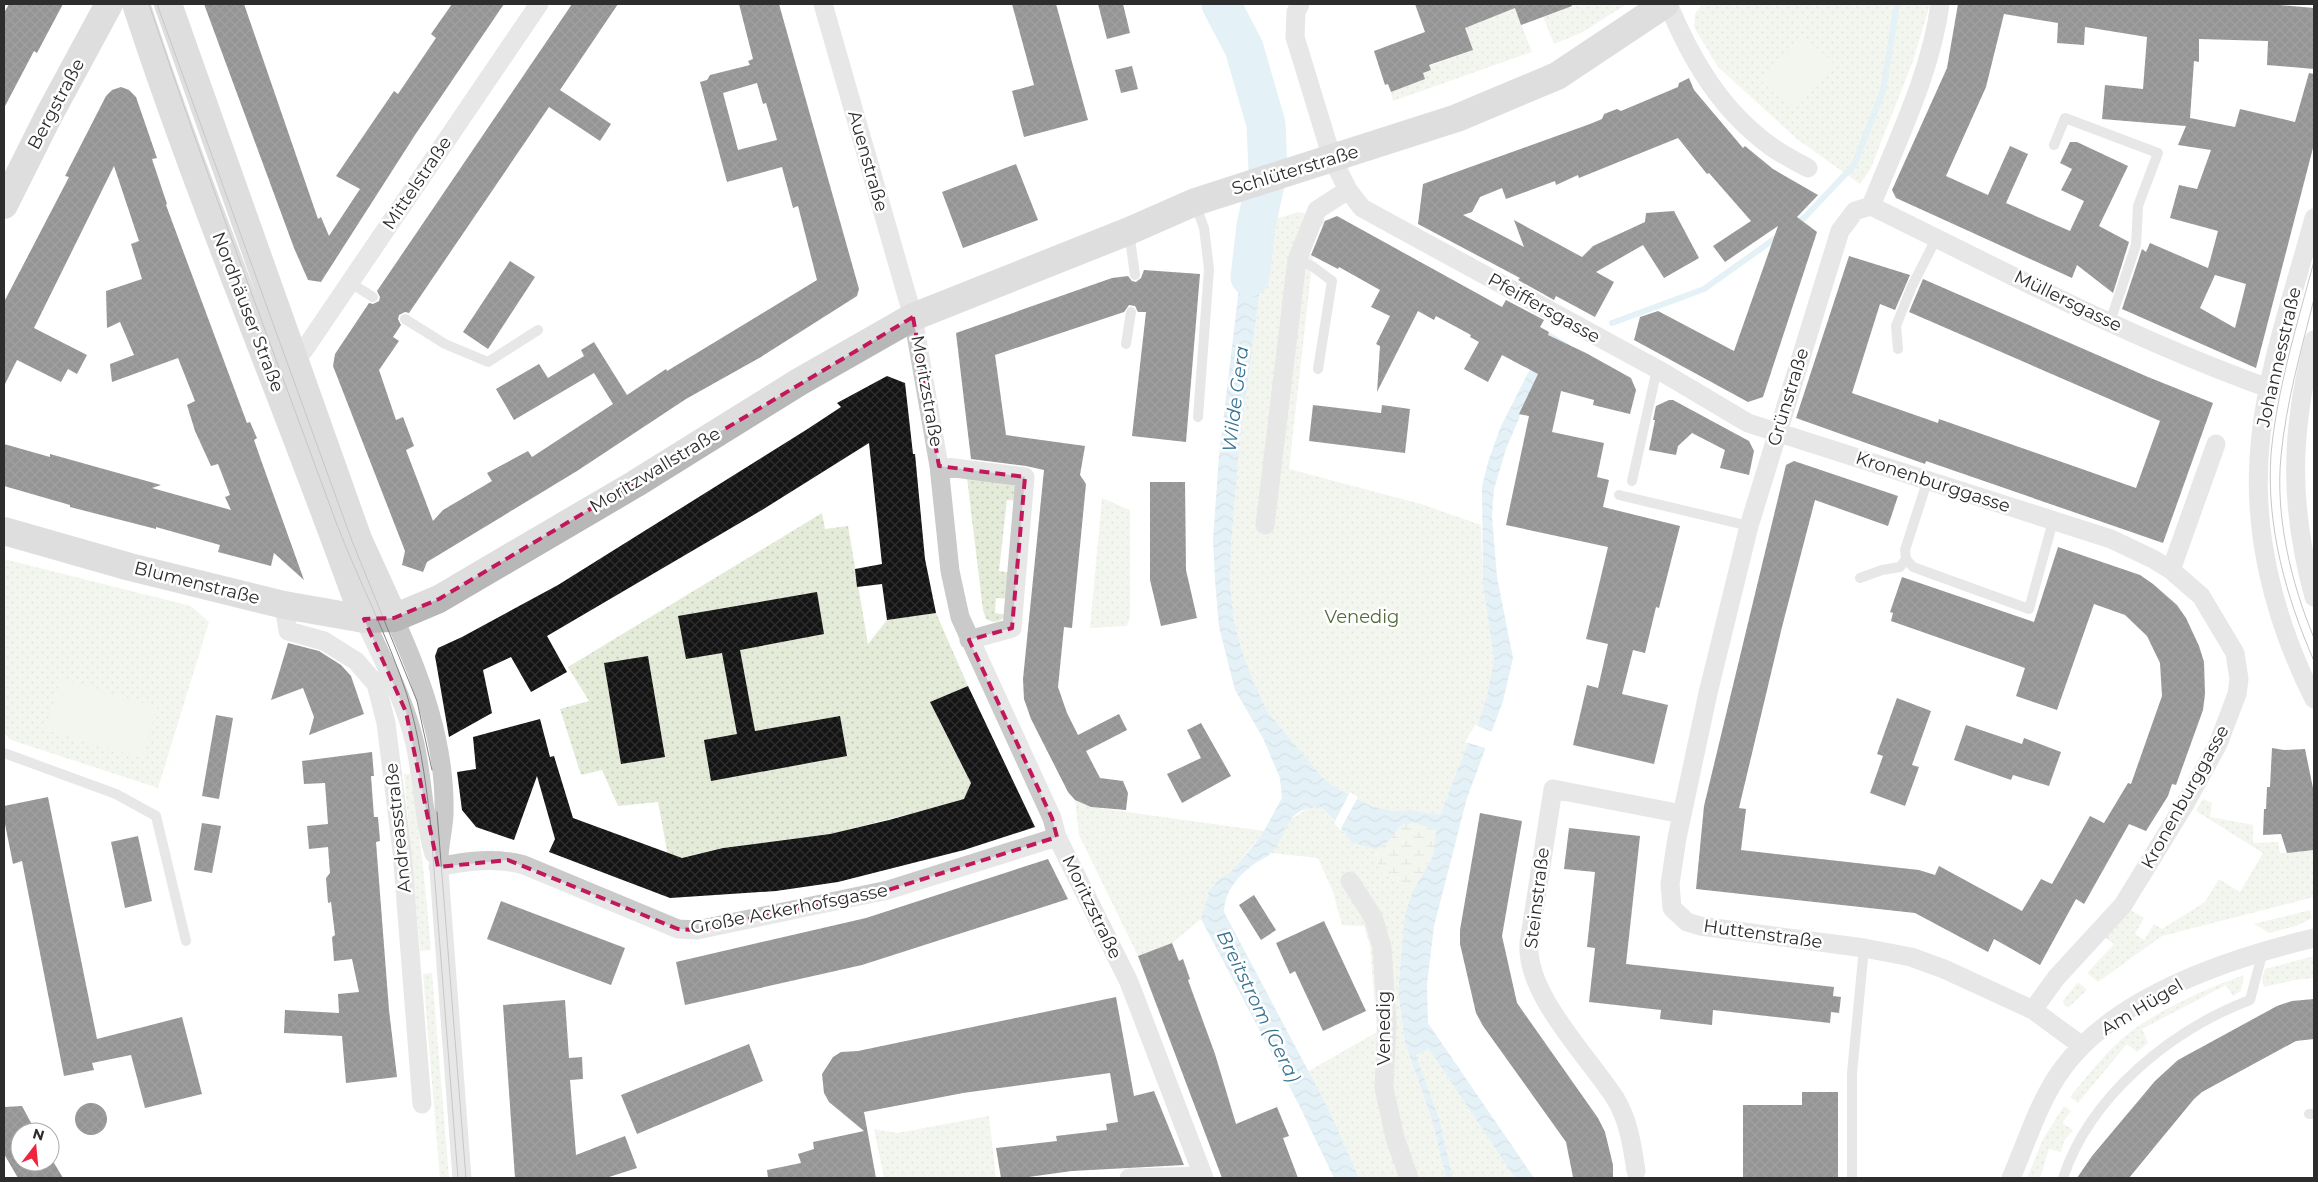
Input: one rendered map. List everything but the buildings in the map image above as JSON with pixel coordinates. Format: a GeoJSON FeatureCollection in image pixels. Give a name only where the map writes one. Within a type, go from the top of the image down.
{"type":"FeatureCollection","features":[{"type":"Feature","properties":{"kind":"main road","name":"Bergstraße"},"geometry":{"type":"LineString","coordinates":[[4,205],[49,115],[109,4]]}},
{"type":"Feature","properties":{"kind":"main road","name":"Nordhäuser Straße"},"geometry":{"type":"LineString","coordinates":[[136,4],[226,256],[330,523],[364,619]]}},
{"type":"Feature","properties":{"kind":"main road","name":"Nordhäuser Straße"},"geometry":{"type":"LineString","coordinates":[[168,4],[358,539],[394,618]]}},
{"type":"Feature","properties":{"kind":"main road","name":"Schlüterstraße"},"geometry":{"type":"LineString","coordinates":[[914,317],[1129,231],[1195,202],[1283,172],[1457,118],[1557,76],[1667,4]]}},
{"type":"Feature","properties":{"kind":"main road","name":"Moritzwallstraße"},"geometry":{"type":"LineString","coordinates":[[394,618],[439,599],[635,484],[799,382],[914,317]]}},
{"type":"Feature","properties":{"kind":"main road","name":"Blumenstraße"},"geometry":{"type":"LineString","coordinates":[[4,531],[130,567],[284,605],[364,619],[394,618]]}},
{"type":"Feature","properties":{"kind":"street","name":"Mittelstraße"},"geometry":{"type":"LineString","coordinates":[[295,360],[539,4]]}},
{"type":"Feature","properties":{"kind":"street","name":"Auenstraße"},"geometry":{"type":"LineString","coordinates":[[823,4],[914,317]]}},
{"type":"Feature","properties":{"kind":"street","name":"Pfeiffersgasse"},"geometry":{"type":"LineString","coordinates":[[1300,4],[1296,12],[1295,37],[1332,158],[1348,190],[1362,208],[1657,369],[1748,423],[1777,433]]}},
{"type":"Feature","properties":{"kind":"street","name":"Schlüterstraße"},"geometry":{"type":"LineString","coordinates":[[1667,4],[1695,61],[1710,86],[1732,112],[1768,145],[1808,168]]}},
{"type":"Feature","properties":{"kind":"street"},"geometry":{"type":"LineString","coordinates":[[1872,206],[1913,100],[1936,32],[1940,4]]}},
{"type":"Feature","properties":{"kind":"street","name":"Schlüterstraße"},"geometry":{"type":"LineString","coordinates":[[1265,525],[1297,260],[1317,210],[1348,190]]}},
{"type":"Feature","properties":{"kind":"street","name":"Müllersgasse"},"geometry":{"type":"LineString","coordinates":[[1872,206],[2110,322],[2193,360],[2268,388]]}},
{"type":"Feature","properties":{"kind":"street","name":"Grünstraße"},"geometry":{"type":"LineString","coordinates":[[1682,814],[1708,693],[1749,526],[1840,231],[1855,211],[1872,206]]}},
{"type":"Feature","properties":{"kind":"street","name":"Johannesstraße"},"geometry":{"type":"LineString","coordinates":[[2314,218],[2268,388],[2260,436],[2259,487],[2262,535],[2268,574],[2286,638],[2314,699]]}},
{"type":"Feature","properties":{"kind":"street","name":"Moritzstraße"},"geometry":{"type":"LineString","coordinates":[[914,317],[940,466],[950,571],[960,617],[1052,818],[1057,837],[1129,982],[1203,1177]]}},
{"type":"Feature","properties":{"kind":"street","name":"Johannesstraße"},"geometry":{"type":"LineString","coordinates":[[2314,340],[2300,401],[2294,482],[2299,531],[2314,597]]}},
{"type":"Feature","properties":{"kind":"street","name":"Kronenburggasse"},"geometry":{"type":"LineString","coordinates":[[1777,433],[2111,539],[2153,559],[2171,570],[2201,596],[2221,626],[2235,653],[2239,679],[2237,694],[2229,719],[2185,804],[2123,905],[2056,978],[2033,1010]]}},
{"type":"Feature","properties":{"kind":"street"},"geometry":{"type":"LineString","coordinates":[[2171,570],[2216,444]]}},
{"type":"Feature","properties":{"kind":"street","name":"Moritzstraße"},"geometry":{"type":"LineString","coordinates":[[940,466],[1025,477],[1012,628],[969,640]]}},
{"type":"Feature","properties":{"kind":"street","name":"Andreasstraße"},"geometry":{"type":"LineString","coordinates":[[284,605],[288,631],[324,640],[356,661],[376,684],[386,723],[398,814],[422,1104]]}},
{"type":"Feature","properties":{"kind":"street","name":"Andreasstraße"},"geometry":{"type":"LineString","coordinates":[[394,618],[417,672],[436,733],[443,782],[444,816],[438,868],[462,1178]]}},
{"type":"Feature","properties":{"kind":"street","name":"Andreasstraße"},"geometry":{"type":"LineString","coordinates":[[364,619],[393,679],[406,712],[415,743],[432,847],[438,868]]}},
{"type":"Feature","properties":{"kind":"street","name":"Steinstraße"},"geometry":{"type":"LineString","coordinates":[[1636,1171],[1629,1128],[1626,1121],[1615,1099],[1546,1001],[1536,980],[1528,952],[1529,942],[1553,789],[1682,814]]}},
{"type":"Feature","properties":{"kind":"street","name":"Huttenstraße"},"geometry":{"type":"LineString","coordinates":[[1682,814],[1669,895],[1672,908],[1680,917],[1700,926],[1864,948],[1911,957],[1944,969],[2033,1010],[2082,1046]]}},
{"type":"Feature","properties":{"kind":"street","name":"Große Ackerhofsgasse"},"geometry":{"type":"LineString","coordinates":[[438,868],[464,862],[508,860],[678,929],[697,930],[888,890],[1057,837]]}},
{"type":"Feature","properties":{"kind":"street","name":"Venedig"},"geometry":{"type":"LineString","coordinates":[[1350,881],[1373,917],[1382,946],[1387,1023],[1384,1088],[1395,1138],[1409,1178]]}},
{"type":"Feature","properties":{"kind":"street","name":"Am Hügel"},"geometry":{"type":"LineString","coordinates":[[2011,1178],[2049,1090],[2062,1068],[2082,1046],[2117,1018],[2153,996],[2195,976],[2263,951],[2314,938]]}},
{"type":"Feature","properties":{"kind":"street"},"geometry":{"type":"LineString","coordinates":[[1129,1178],[1203,1177]]}},
{"type":"Feature","properties":{"kind":"lane"},"geometry":{"type":"LineString","coordinates":[[2054,145],[2066,118],[2158,154],[2138,206],[2136,245],[2110,322]]}},
{"type":"Feature","properties":{"kind":"lane"},"geometry":{"type":"LineString","coordinates":[[1195,202],[1204,228],[1209,269],[1198,417]]}},
{"type":"Feature","properties":{"kind":"lane"},"geometry":{"type":"LineString","coordinates":[[1129,231],[1135,275]]}},
{"type":"Feature","properties":{"kind":"lane"},"geometry":{"type":"LineString","coordinates":[[1898,349],[1896,326],[1912,286],[1937,237]]}},
{"type":"Feature","properties":{"kind":"lane"},"geometry":{"type":"LineString","coordinates":[[1297,260],[1312,266],[1332,280],[1318,369]]}},
{"type":"Feature","properties":{"kind":"lane"},"geometry":{"type":"LineString","coordinates":[[349,282],[373,297]]}},
{"type":"Feature","properties":{"kind":"lane"},"geometry":{"type":"LineString","coordinates":[[1126,344],[1131,312]]}},
{"type":"Feature","properties":{"kind":"lane"},"geometry":{"type":"LineString","coordinates":[[405,319],[445,344],[488,362],[538,330]]}},
{"type":"Feature","properties":{"kind":"lane"},"geometry":{"type":"LineString","coordinates":[[1632,481],[1657,369]]}},
{"type":"Feature","properties":{"kind":"lane"},"geometry":{"type":"LineString","coordinates":[[1928,480],[1905,550],[1906,560],[1912,567],[2029,609],[2053,521]]}},
{"type":"Feature","properties":{"kind":"lane"},"geometry":{"type":"LineString","coordinates":[[1619,495],[1749,526]]}},
{"type":"Feature","properties":{"kind":"lane"},"geometry":{"type":"LineString","coordinates":[[1860,578],[1882,570],[1900,567],[1906,560]]}},
{"type":"Feature","properties":{"kind":"lane"},"geometry":{"type":"LineString","coordinates":[[4,753],[116,794],[156,816],[186,941]]}},
{"type":"Feature","properties":{"kind":"lane"},"geometry":{"type":"LineString","coordinates":[[1852,1178],[1852,1074],[1864,948]]}},
{"type":"Feature","properties":{"kind":"lane"},"geometry":{"type":"LineString","coordinates":[[2063,1178],[2067,1165],[2093,1118],[2131,1076],[2163,1049],[2202,1023],[2227,1008],[2250,1000],[2263,951]]}},
{"type":"Feature","properties":{"kind":"highlighted area"},"geometry":{"type":"Polygon","coordinates":[[[913,317],[939,466],[1025,477],[1012,628],[969,640],[1052,818],[1057,837],[888,890],[697,930],[678,929],[508,860],[438,867],[406,712],[364,619],[394,618],[439,599],[913,317]]]}},
{"type":"Feature","properties":{"kind":"green space"},"geometry":{"type":"Polygon","coordinates":[[[1538,4],[1627,4],[1581,33],[1554,44],[1538,4]]]}},
{"type":"Feature","properties":{"kind":"green space"},"geometry":{"type":"Polygon","coordinates":[[[1702,4],[1930,4],[1913,61],[1870,170],[1860,184],[1797,139],[1718,67],[1694,27],[1695,14],[1702,4]]]}},
{"type":"Feature","properties":{"kind":"green space"},"geometry":{"type":"Polygon","coordinates":[[[1515,8],[1532,52],[1393,101],[1391,92],[1425,79],[1423,73],[1431,70],[1429,66],[1473,50],[1465,28],[1515,8]]]}},
{"type":"Feature","properties":{"kind":"green space"},"geometry":{"type":"Polygon","coordinates":[[[1802,34],[1834,64],[1792,109],[1760,80],[1802,34]]]}},
{"type":"Feature","properties":{"kind":"green space","name":"Venedig"},"geometry":{"type":"Polygon","coordinates":[[[1298,212],[1327,220],[1323,227],[1320,226],[1311,242],[1314,244],[1309,253],[1313,256],[1289,469],[1421,504],[1481,525],[1483,585],[1494,660],[1487,695],[1478,725],[1468,743],[1440,815],[1411,810],[1393,811],[1371,806],[1336,788],[1322,777],[1267,711],[1242,651],[1234,621],[1230,583],[1231,546],[1240,441],[1269,221],[1298,212]]]}},
{"type":"Feature","properties":{"kind":"green space"},"geometry":{"type":"Polygon","coordinates":[[[967,478],[1018,485],[1020,501],[1007,500],[999,571],[1012,573],[1009,599],[996,598],[995,613],[1008,615],[998,621],[986,619],[983,610],[967,478]]]}},
{"type":"Feature","properties":{"kind":"green space"},"geometry":{"type":"Polygon","coordinates":[[[1102,498],[1130,510],[1130,617],[1127,626],[1090,628],[1102,498]]]}},
{"type":"Feature","properties":{"kind":"green space"},"geometry":{"type":"Polygon","coordinates":[[[822,513],[825,529],[848,526],[868,644],[887,620],[936,613],[968,686],[930,702],[971,783],[964,800],[830,834],[722,848],[669,861],[658,802],[618,806],[602,770],[581,775],[560,709],[589,701],[568,667],[822,513]]]}},
{"type":"Feature","properties":{"kind":"green space"},"geometry":{"type":"Polygon","coordinates":[[[4,559],[191,606],[209,622],[158,788],[11,740],[4,733],[4,559]]]}},
{"type":"Feature","properties":{"kind":"green space"},"geometry":{"type":"Polygon","coordinates":[[[61,679],[157,707],[142,758],[46,730],[61,679]]]}},
{"type":"Feature","properties":{"kind":"green space"},"geometry":{"type":"Polygon","coordinates":[[[404,774],[410,774],[414,796],[431,950],[420,951],[404,774]]]}},
{"type":"Feature","properties":{"kind":"green space"},"geometry":{"type":"Polygon","coordinates":[[[2203,799],[2212,803],[2210,817],[2253,825],[2253,843],[2278,842],[2280,853],[2314,850],[2314,897],[2162,936],[2098,982],[2087,973],[2114,944],[2102,935],[2127,908],[2144,918],[2135,934],[2144,940],[2154,924],[2162,929],[2205,902],[2219,879],[2240,892],[2263,853],[2196,811],[2203,799]]]}},
{"type":"Feature","properties":{"kind":"green space"},"geometry":{"type":"Polygon","coordinates":[[[1075,800],[1091,807],[1264,831],[1231,872],[1219,879],[1209,891],[1201,919],[1172,943],[1138,956],[1079,835],[1075,800]]]}},
{"type":"Feature","properties":{"kind":"green space"},"geometry":{"type":"Polygon","coordinates":[[[1310,807],[1321,807],[1340,826],[1351,842],[1376,850],[1378,865],[1383,874],[1413,891],[1405,913],[1398,991],[1405,1043],[1432,1120],[1446,1178],[1359,1178],[1329,1110],[1307,1072],[1377,1032],[1370,946],[1364,926],[1342,925],[1333,892],[1318,858],[1271,853],[1288,821],[1310,807]]]}},
{"type":"Feature","properties":{"kind":"green space"},"geometry":{"type":"Polygon","coordinates":[[[1415,823],[1436,830],[1433,856],[1413,891],[1383,874],[1378,865],[1376,850],[1389,841],[1401,825],[1415,823]]]}},
{"type":"Feature","properties":{"kind":"green space"},"geometry":{"type":"Polygon","coordinates":[[[2310,910],[2312,918],[2296,926],[2269,933],[2254,924],[2310,910]]]}},
{"type":"Feature","properties":{"kind":"green space"},"geometry":{"type":"Polygon","coordinates":[[[2314,956],[2314,978],[2264,987],[2262,979],[2265,969],[2314,956]]]}},
{"type":"Feature","properties":{"kind":"green space"},"geometry":{"type":"Polygon","coordinates":[[[432,973],[449,1178],[440,1178],[423,974],[432,973]]]}},
{"type":"Feature","properties":{"kind":"green space"},"geometry":{"type":"Polygon","coordinates":[[[2244,975],[2241,991],[2233,996],[2226,985],[2142,1029],[2148,1043],[2137,1052],[2127,1044],[2078,1103],[2070,1097],[2111,1049],[2130,1032],[2164,1010],[2190,997],[2244,975]]]}},
{"type":"Feature","properties":{"kind":"green space"},"geometry":{"type":"Polygon","coordinates":[[[2078,982],[2087,990],[2069,1007],[2065,1006],[2063,1001],[2078,982]]]}},
{"type":"Feature","properties":{"kind":"green space"},"geometry":{"type":"Polygon","coordinates":[[[1429,1049],[1515,1178],[1453,1178],[1439,1118],[1416,1055],[1429,1049]]]}},
{"type":"Feature","properties":{"kind":"green space"},"geometry":{"type":"Polygon","coordinates":[[[2064,1106],[2071,1111],[2062,1123],[2073,1130],[2064,1141],[2061,1152],[2049,1149],[2040,1178],[2027,1178],[2043,1139],[2064,1106]]]}},
{"type":"Feature","properties":{"kind":"green space"},"geometry":{"type":"Polygon","coordinates":[[[989,1116],[996,1178],[884,1178],[874,1129],[897,1133],[989,1116]]]}},
{"type":"Feature","properties":{"kind":"water","name":"Breitstrom (Gera)"},"geometry":{"type":"Polygon","coordinates":[[[1269,221],[1240,441],[1231,546],[1230,583],[1234,621],[1242,651],[1267,711],[1322,777],[1336,788],[1371,806],[1393,811],[1411,810],[1440,815],[1468,743],[1478,725],[1487,695],[1494,660],[1483,585],[1482,487],[1488,462],[1501,426],[1549,332],[1570,345],[1531,390],[1506,449],[1494,489],[1492,516],[1497,577],[1513,658],[1503,701],[1467,798],[1434,926],[1427,984],[1428,1023],[1534,1178],[1515,1178],[1429,1049],[1416,1055],[1439,1118],[1453,1178],[1446,1178],[1432,1120],[1405,1043],[1398,991],[1405,913],[1413,891],[1433,856],[1436,830],[1415,823],[1401,825],[1389,841],[1376,850],[1351,842],[1340,826],[1321,807],[1308,808],[1293,817],[1276,847],[1267,857],[1254,864],[1237,879],[1229,891],[1225,904],[1224,912],[1329,1110],[1359,1178],[1334,1178],[1299,1105],[1201,919],[1209,891],[1219,879],[1231,872],[1253,846],[1264,831],[1282,798],[1280,778],[1263,738],[1235,690],[1219,627],[1213,540],[1219,456],[1246,229],[1269,221]]]}},
{"type":"Feature","properties":{"kind":"pier"},"geometry":{"type":"Polygon","coordinates":[[[1475,725],[1495,733],[1489,749],[1465,742],[1475,725]]]}},
{"type":"Feature","properties":{"kind":"pier"},"geometry":{"type":"Polygon","coordinates":[[[1350,792],[1358,797],[1340,830],[1334,823],[1350,792]]]}},
{"type":"Feature","properties":{"kind":"waterway","name":"Wilde Gera"},"geometry":{"type":"LineString","coordinates":[[1221,4],[1244,48],[1266,124],[1268,170],[1256,226],[1250,277]]}},
{"type":"Feature","properties":{"kind":"waterway"},"geometry":{"type":"LineString","coordinates":[[1794,225],[1805,217],[1854,165],[1883,91],[1897,4]]}},
{"type":"Feature","properties":{"kind":"waterway"},"geometry":{"type":"LineString","coordinates":[[1612,323],[1704,289],[1780,235]]}},
{"type":"Feature","properties":{"kind":"tram line"},"geometry":{"type":"LineString","coordinates":[[149,4],[217,199],[336,522],[391,651],[407,695],[415,725],[430,818],[458,1178]]}},
{"type":"Feature","properties":{"kind":"tram line"},"geometry":{"type":"LineString","coordinates":[[157,4],[352,541],[417,701],[432,770]]}},
{"type":"Feature","properties":{"kind":"tram line"},"geometry":{"type":"LineString","coordinates":[[2314,261],[2288,357],[2278,405],[2271,454],[2270,481],[2275,534],[2280,561],[2295,612],[2314,661]]}},
{"type":"Feature","properties":{"kind":"tram line"},"geometry":{"type":"LineString","coordinates":[[2314,299],[2286,416],[2280,479],[2280,502],[2287,549],[2298,595],[2314,638]]}},
{"type":"Feature","properties":{"kind":"tram line"},"geometry":{"type":"LineString","coordinates":[[437,812],[466,1178]]}}]}
